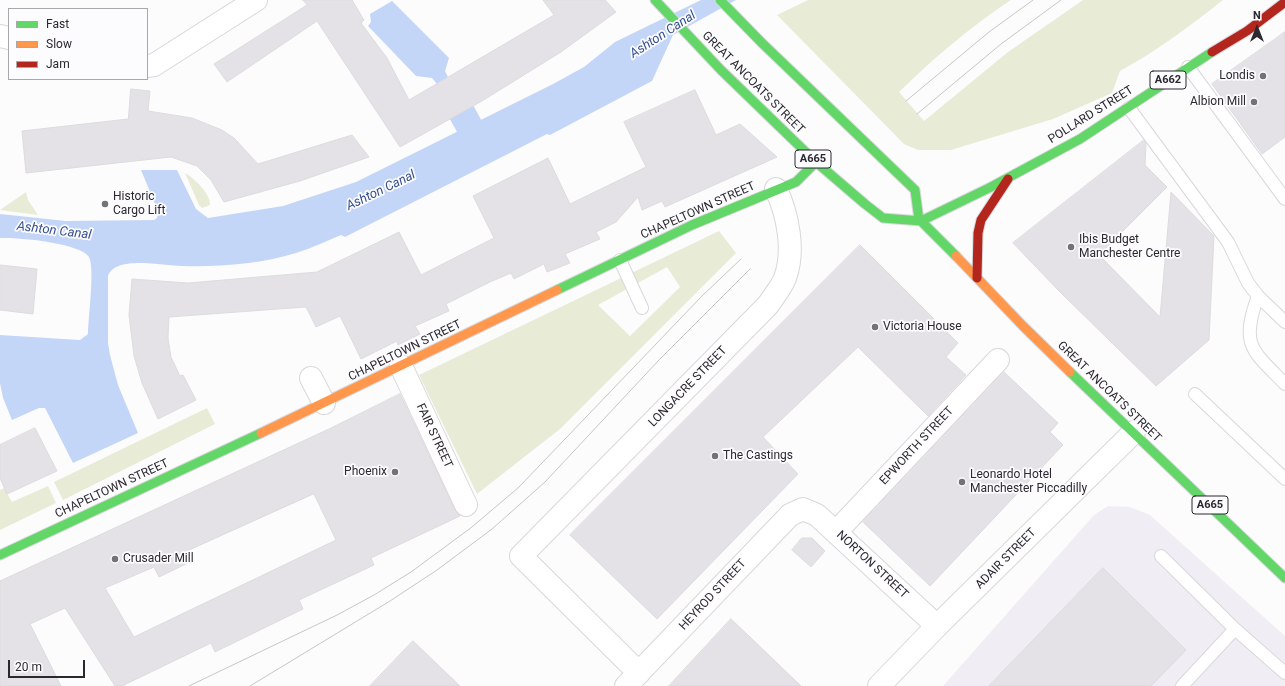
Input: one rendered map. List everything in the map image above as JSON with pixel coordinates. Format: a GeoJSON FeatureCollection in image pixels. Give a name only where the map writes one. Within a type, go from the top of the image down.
{"type":"FeatureCollection","features":[{"type":"Feature","properties":{"kind":"main road","name":"GREAT ANCOATS STREET"},"geometry":{"type":"LineString","coordinates":[[655,0],[721,70],[816,162],[883,218],[920,221],[978,278],[1023,326],[1285,578]]}},
{"type":"Feature","properties":{"kind":"main road"},"geometry":{"type":"LineString","coordinates":[[720,0],[762,43],[915,190],[920,221]]}},
{"type":"Feature","properties":{"kind":"main road","name":"POLLARD STREET"},"geometry":{"type":"LineString","coordinates":[[920,221],[1080,139],[1129,108],[1188,67],[1247,31],[1285,2]]}},
{"type":"Feature","properties":{"kind":"main road","name":"CHAPELTOWN STREET"},"geometry":{"type":"LineString","coordinates":[[0,555],[324,403],[692,225],[796,182],[816,162]]}},
{"type":"Feature","properties":{"kind":"main road"},"geometry":{"type":"LineString","coordinates":[[978,278],[978,232],[981,220],[1010,176]]}},
{"type":"Feature","properties":{"kind":"street"},"geometry":{"type":"LineString","coordinates":[[148,66],[154,65],[256,0]]}},
{"type":"Feature","properties":{"kind":"street","name":"LONGACRE STREET"},"geometry":{"type":"LineString","coordinates":[[632,680],[522,556],[768,305],[780,288],[788,267],[789,242],[785,210],[776,189]]}},
{"type":"Feature","properties":{"kind":"street","name":"EPWORTH STREET"},"geometry":{"type":"LineString","coordinates":[[836,532],[998,360]]}},
{"type":"Feature","properties":{"kind":"street","name":"FAIR STREET"},"geometry":{"type":"LineString","coordinates":[[401,366],[466,505]]}},
{"type":"Feature","properties":{"kind":"street"},"geometry":{"type":"LineString","coordinates":[[311,378],[324,403]]}},
{"type":"Feature","properties":{"kind":"street","name":"ADAIR STREET"},"geometry":{"type":"LineString","coordinates":[[879,686],[937,626],[1134,432]]}},
{"type":"Feature","properties":{"kind":"street","name":"NORTON STREET"},"geometry":{"type":"LineString","coordinates":[[803,509],[817,515],[937,626]]}},
{"type":"Feature","properties":{"kind":"street","name":"HEYROD STREET"},"geometry":{"type":"LineString","coordinates":[[632,680],[776,528],[790,515],[803,509]]}},
{"type":"Feature","properties":{"kind":"lane"},"geometry":{"type":"LineString","coordinates":[[1188,67],[1285,199]]}},
{"type":"Feature","properties":{"kind":"lane"},"geometry":{"type":"LineString","coordinates":[[1129,108],[1228,242],[1248,283],[1258,296],[1285,322]]}},
{"type":"Feature","properties":{"kind":"lane"},"geometry":{"type":"LineString","coordinates":[[620,260],[642,308]]}},
{"type":"Feature","properties":{"kind":"lane"},"geometry":{"type":"LineString","coordinates":[[1258,296],[1250,324],[1251,345],[1255,353],[1285,384]]}},
{"type":"Feature","properties":{"kind":"lane"},"geometry":{"type":"LineString","coordinates":[[1195,394],[1285,479]]}},
{"type":"Feature","properties":{"kind":"lane"},"geometry":{"type":"LineString","coordinates":[[1161,556],[1235,629],[1285,673]]}},
{"type":"Feature","properties":{"kind":"lane"},"geometry":{"type":"LineString","coordinates":[[1182,686],[1235,629]]}},
{"type":"Feature","properties":{"kind":"shaded area"},"geometry":{"type":"Polygon","coordinates":[[[1108,506],[1130,507],[1150,515],[1285,636],[1285,686],[943,686],[1094,515],[1108,506]]]}},
{"type":"Feature","properties":{"kind":"green space"},"geometry":{"type":"Polygon","coordinates":[[[808,0],[1011,0],[953,43],[899,92],[924,121],[1008,52],[1083,0],[1223,0],[1173,38],[1120,71],[1112,93],[1053,119],[951,150],[918,150],[904,144],[777,15],[808,0]]]}},
{"type":"Feature","properties":{"kind":"green space"},"geometry":{"type":"Polygon","coordinates":[[[185,173],[197,182],[205,191],[210,201],[210,205],[202,208],[199,205],[185,173]]]}},
{"type":"Feature","properties":{"kind":"green space"},"geometry":{"type":"Polygon","coordinates":[[[26,192],[28,200],[38,215],[0,210],[26,192]]]}},
{"type":"Feature","properties":{"kind":"green space"},"geometry":{"type":"Polygon","coordinates":[[[719,231],[736,253],[560,429],[477,494],[419,375],[719,231]],[[667,267],[598,305],[630,336],[680,287],[667,267]]]}},
{"type":"Feature","properties":{"kind":"green space"},"geometry":{"type":"Polygon","coordinates":[[[207,408],[215,424],[63,500],[54,482],[207,408]]]}},
{"type":"Feature","properties":{"kind":"green space"},"geometry":{"type":"Polygon","coordinates":[[[48,486],[56,503],[0,530],[0,490],[4,488],[12,502],[48,486]]]}},
{"type":"Feature","properties":{"kind":"water","name":"Ashton Canal"},"geometry":{"type":"Polygon","coordinates":[[[701,0],[736,0],[673,35],[652,81],[550,135],[547,134],[345,237],[341,235],[296,253],[269,260],[225,265],[196,266],[141,263],[120,266],[113,270],[108,276],[108,343],[118,385],[138,433],[73,463],[45,408],[39,408],[12,420],[3,398],[0,383],[0,335],[80,340],[88,334],[91,294],[91,263],[89,257],[84,252],[74,248],[34,240],[0,238],[0,214],[66,221],[154,220],[157,218],[158,211],[141,170],[177,170],[196,209],[208,218],[283,206],[356,182],[553,84],[584,67],[615,42],[701,0]]]}},
{"type":"Feature","properties":{"kind":"water"},"geometry":{"type":"Polygon","coordinates":[[[392,1],[449,58],[445,71],[448,77],[437,84],[432,78],[416,76],[368,26],[371,22],[370,14],[392,1]]]}},
{"type":"Feature","properties":{"kind":"building"},"geometry":{"type":"Polygon","coordinates":[[[303,0],[352,0],[364,20],[361,23],[387,58],[409,100],[554,15],[543,0],[605,0],[616,12],[561,52],[482,101],[400,147],[317,21],[227,82],[214,64],[307,5],[303,0]]]}},
{"type":"Feature","properties":{"kind":"building","name":"Albion Mill"},"geometry":{"type":"Polygon","coordinates":[[[1285,32],[1285,137],[1262,154],[1212,84],[1285,32]]]}},
{"type":"Feature","properties":{"kind":"building"},"geometry":{"type":"Polygon","coordinates":[[[131,89],[150,91],[148,111],[192,118],[222,130],[234,138],[258,164],[352,135],[369,157],[300,181],[224,202],[211,180],[197,166],[171,157],[26,173],[22,131],[128,119],[131,89]]]}},
{"type":"Feature","properties":{"kind":"building"},"geometry":{"type":"Polygon","coordinates":[[[695,90],[716,135],[740,124],[777,157],[665,207],[662,201],[642,210],[638,197],[616,222],[596,232],[600,239],[565,254],[570,263],[547,272],[544,264],[514,279],[511,273],[490,282],[446,304],[449,311],[415,326],[420,334],[398,345],[397,341],[361,359],[340,316],[316,327],[306,307],[169,317],[168,338],[171,357],[180,376],[183,375],[196,400],[158,419],[142,383],[134,356],[129,315],[132,279],[188,283],[317,272],[399,232],[421,275],[494,238],[473,196],[548,158],[570,204],[646,167],[624,122],[695,90]]]}},
{"type":"Feature","properties":{"kind":"building"},"geometry":{"type":"Polygon","coordinates":[[[1144,140],[1146,143],[1145,165],[1167,187],[1099,255],[1160,317],[1171,192],[1214,236],[1209,340],[1156,386],[1059,291],[1013,243],[1144,140]]]}},
{"type":"Feature","properties":{"kind":"building","name":"The Castings"},"geometry":{"type":"Polygon","coordinates":[[[860,245],[958,343],[946,357],[966,375],[928,416],[858,347],[763,437],[798,474],[657,619],[570,535],[860,245]]]}},
{"type":"Feature","properties":{"kind":"building"},"geometry":{"type":"Polygon","coordinates":[[[0,265],[37,269],[33,314],[0,310],[0,265]]]}},
{"type":"Feature","properties":{"kind":"building","name":"Leonardo Hotel Manchester Piccadilly"},"geometry":{"type":"Polygon","coordinates":[[[1004,372],[1058,423],[1050,432],[1063,445],[930,586],[863,522],[1004,372]]]}},
{"type":"Feature","properties":{"kind":"building","name":"Crusader Mill"},"geometry":{"type":"Polygon","coordinates":[[[400,394],[455,510],[460,516],[371,558],[374,565],[299,600],[303,609],[215,652],[211,643],[122,686],[115,686],[65,608],[30,624],[61,686],[0,686],[0,581],[329,429],[400,394]],[[314,494],[181,554],[186,564],[159,577],[154,567],[105,588],[134,637],[336,540],[314,494]]]}},
{"type":"Feature","properties":{"kind":"building"},"geometry":{"type":"Polygon","coordinates":[[[35,428],[57,471],[7,494],[0,478],[0,445],[35,428]]]}},
{"type":"Feature","properties":{"kind":"building"},"geometry":{"type":"Polygon","coordinates":[[[802,538],[812,538],[825,551],[811,567],[792,550],[802,538]]]}},
{"type":"Feature","properties":{"kind":"building"},"geometry":{"type":"Polygon","coordinates":[[[1103,568],[1186,650],[1151,686],[989,686],[1103,568]]]}},
{"type":"Feature","properties":{"kind":"building"},"geometry":{"type":"Polygon","coordinates":[[[731,619],[750,637],[801,686],[669,686],[731,619]]]}},
{"type":"Feature","properties":{"kind":"building"},"geometry":{"type":"Polygon","coordinates":[[[413,641],[460,686],[370,686],[413,641]]]}},
{"type":"Feature","properties":{"kind":"waterway"},"geometry":{"type":"LineString","coordinates":[[462,113],[479,144]]}},
{"type":"Feature","properties":{"kind":"tram line"},"geometry":{"type":"LineString","coordinates":[[906,101],[989,32],[1033,0]]}},
{"type":"Feature","properties":{"kind":"tram line"},"geometry":{"type":"LineString","coordinates":[[917,114],[1001,44],[1061,0]]}},
{"type":"Feature","properties":{"kind":"tram line"},"geometry":{"type":"LineString","coordinates":[[189,686],[337,615],[374,595],[411,572],[472,527],[519,487],[702,296],[741,259]]}},
{"type":"Feature","properties":{"kind":"tram line"},"geometry":{"type":"LineString","coordinates":[[250,686],[390,601],[437,570],[492,529],[545,482],[659,360],[750,269]]}},
{"type":"Feature","properties":{"kind":"traffic: fast"},"geometry":{"type":"LineString","coordinates":[[655,0],[721,70],[816,162],[865,204],[883,218],[921,221],[956,256]]}},
{"type":"Feature","properties":{"kind":"traffic: fast"},"geometry":{"type":"LineString","coordinates":[[720,0],[762,43],[915,190],[919,220]]}},
{"type":"Feature","properties":{"kind":"traffic: fast"},"geometry":{"type":"LineString","coordinates":[[921,221],[989,188],[1080,139],[1212,52]]}},
{"type":"Feature","properties":{"kind":"traffic: fast"},"geometry":{"type":"LineString","coordinates":[[557,290],[692,225],[796,182],[816,162]]}},
{"type":"Feature","properties":{"kind":"traffic: fast"},"geometry":{"type":"LineString","coordinates":[[1070,372],[1285,578]]}},
{"type":"Feature","properties":{"kind":"traffic: fast"},"geometry":{"type":"LineString","coordinates":[[0,555],[261,433]]}},
{"type":"Feature","properties":{"kind":"traffic: slow"},"geometry":{"type":"LineString","coordinates":[[956,256],[1023,326],[1070,372]]}},
{"type":"Feature","properties":{"kind":"traffic: slow"},"geometry":{"type":"LineString","coordinates":[[261,433],[557,290]]}},
{"type":"Feature","properties":{"kind":"traffic: jam"},"geometry":{"type":"LineString","coordinates":[[1212,52],[1247,31],[1285,2]]}},
{"type":"Feature","properties":{"kind":"traffic: jam"},"geometry":{"type":"LineString","coordinates":[[977,278],[978,233],[981,220],[1008,179]]}},
{"type":"Feature","properties":{"kind":"place","name":"Londis"},"geometry":{"type":"Point","coordinates":[1263,76]}},
{"type":"Feature","properties":{"kind":"place","name":"Albion Mill"},"geometry":{"type":"Point","coordinates":[1254,102]}},
{"type":"Feature","properties":{"kind":"place","name":"Historic Cargo Lift"},"geometry":{"type":"Point","coordinates":[105,204]}},
{"type":"Feature","properties":{"kind":"place","name":"Ibis Budget Manchester Centre"},"geometry":{"type":"Point","coordinates":[1071,247]}},
{"type":"Feature","properties":{"kind":"place","name":"Victoria House"},"geometry":{"type":"Point","coordinates":[875,327]}},
{"type":"Feature","properties":{"kind":"place","name":"The Castings"},"geometry":{"type":"Point","coordinates":[715,456]}},
{"type":"Feature","properties":{"kind":"place","name":"Phoenix"},"geometry":{"type":"Point","coordinates":[395,472]}},
{"type":"Feature","properties":{"kind":"place","name":"Leonardo Hotel Manchester Piccadilly"},"geometry":{"type":"Point","coordinates":[962,482]}},
{"type":"Feature","properties":{"kind":"place","name":"Crusader Mill"},"geometry":{"type":"Point","coordinates":[115,559]}}]}
